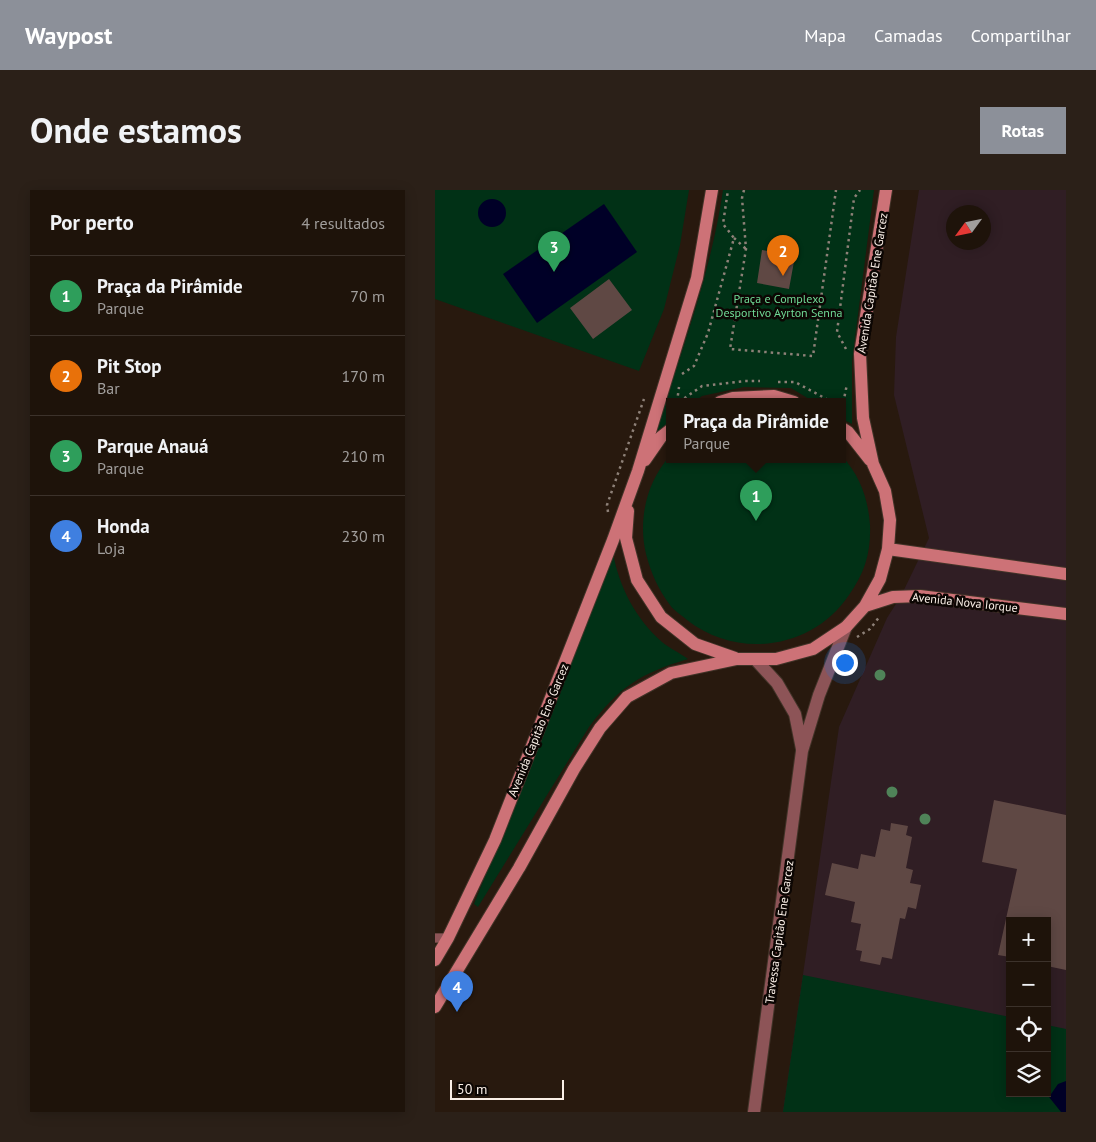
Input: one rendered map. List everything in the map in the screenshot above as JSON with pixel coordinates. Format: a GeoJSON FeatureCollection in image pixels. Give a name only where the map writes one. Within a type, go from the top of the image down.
{"type":"FeatureCollection","features":[{"type":"Feature","properties":{"kind":"street","name":"Avenida Capitão Ene Garcez"},"geometry":{"type":"LineString","coordinates":[[435,960],[448,938],[495,840],[630,494],[697,278],[712,190]]}},
{"type":"Feature","properties":{"kind":"street","name":"Avenida Capitão Ene Garcez"},"geometry":{"type":"LineString","coordinates":[[630,494],[626,538],[637,580],[661,617],[695,644],[737,658],[776,659],[813,649],[846,627],[865,606],[880,579],[888,549],[890,520],[885,491],[873,464],[863,418],[860,354],[886,190]]}},
{"type":"Feature","properties":{"kind":"street"},"geometry":{"type":"LineString","coordinates":[[733,398],[774,396],[781,398]]}},
{"type":"Feature","properties":{"kind":"street","name":"Avenida Capitão Ene Garcez"},"geometry":{"type":"LineString","coordinates":[[846,431],[873,464]]}},
{"type":"Feature","properties":{"kind":"street","name":"Avenida Capitão Ene Garcez"},"geometry":{"type":"LineString","coordinates":[[638,471],[661,437],[666,433]]}},
{"type":"Feature","properties":{"kind":"street"},"geometry":{"type":"LineString","coordinates":[[888,549],[1066,574]]}},
{"type":"Feature","properties":{"kind":"street","name":"Avenida Nova Iorque"},"geometry":{"type":"LineString","coordinates":[[865,606],[893,597],[920,596],[1066,614]]}},
{"type":"Feature","properties":{"kind":"street"},"geometry":{"type":"LineString","coordinates":[[802,751],[819,695],[846,627]]}},
{"type":"Feature","properties":{"kind":"street","name":"Avenida Capitão Ene Garcez"},"geometry":{"type":"LineString","coordinates":[[435,1007],[519,868],[573,769],[600,728],[614,711],[627,697],[671,673],[737,658]]}},
{"type":"Feature","properties":{"kind":"street"},"geometry":{"type":"LineString","coordinates":[[755,659],[777,683],[795,714],[802,751]]}},
{"type":"Feature","properties":{"kind":"street","name":"Travessa Capitão Ene Garcez"},"geometry":{"type":"LineString","coordinates":[[753,1112],[802,751]]}},
{"type":"Feature","properties":{"kind":"lane"},"geometry":{"type":"LineString","coordinates":[[435,938],[448,938]]}},
{"type":"Feature","properties":{"kind":"path"},"geometry":{"type":"LineString","coordinates":[[728,190],[723,224],[746,249]]}},
{"type":"Feature","properties":{"kind":"path"},"geometry":{"type":"LineString","coordinates":[[744,190],[742,198],[746,249],[729,349],[813,356],[836,190]]}},
{"type":"Feature","properties":{"kind":"path"},"geometry":{"type":"LineString","coordinates":[[848,351],[837,332],[854,198],[860,190]]}},
{"type":"Feature","properties":{"kind":"path"},"geometry":{"type":"LineString","coordinates":[[681,375],[694,366],[708,333],[734,238]]}},
{"type":"Feature","properties":{"kind":"path"},"geometry":{"type":"LineString","coordinates":[[844,398],[847,383]]}},
{"type":"Feature","properties":{"kind":"path"},"geometry":{"type":"LineString","coordinates":[[678,398],[680,384]]}},
{"type":"Feature","properties":{"kind":"path"},"geometry":{"type":"LineString","coordinates":[[608,514],[607,505],[647,390]]}},
{"type":"Feature","properties":{"kind":"path"},"geometry":{"type":"LineString","coordinates":[[839,646],[871,630],[893,597]]}},
{"type":"Feature","properties":{"kind":"shaded area"},"geometry":{"type":"Polygon","coordinates":[[[919,190],[1066,190],[1066,1112],[783,1112],[839,727],[887,618],[901,596],[929,538],[894,395],[896,337],[919,190]]]}},
{"type":"Feature","properties":{"kind":"green space"},"geometry":{"type":"Polygon","coordinates":[[[435,190],[689,190],[680,245],[664,309],[639,371],[435,299],[435,190]]]}},
{"type":"Feature","properties":{"kind":"green space","name":"Praça e Complexo Desportivo Ayrton Senna"},"geometry":{"type":"Polygon","coordinates":[[[723,190],[874,190],[852,361],[852,424],[846,421],[846,398],[807,398],[791,388],[744,387],[699,398],[667,398],[703,282],[718,221],[723,190]]]}},
{"type":"Feature","properties":{"kind":"green space","name":"Praça e Complexo Desportivo Ayrton Senna"},"geometry":{"type":"Polygon","coordinates":[[[666,400],[666,424],[655,433],[666,400]]]}},
{"type":"Feature","properties":{"kind":"green space"},"geometry":{"type":"Polygon","coordinates":[[[666,461],[666,463],[846,463],[846,461],[854,471],[862,488],[870,525],[866,562],[855,587],[834,613],[816,627],[795,637],[774,643],[751,644],[729,641],[707,633],[687,620],[670,605],[653,574],[646,554],[643,528],[646,502],[655,478],[666,461]]]}},
{"type":"Feature","properties":{"kind":"green space"},"geometry":{"type":"Polygon","coordinates":[[[613,553],[624,590],[644,623],[662,642],[688,659],[657,670],[632,683],[600,713],[589,727],[478,907],[474,904],[613,553]]]}},
{"type":"Feature","properties":{"kind":"green space"},"geometry":{"type":"Polygon","coordinates":[[[803,975],[1006,1016],[1006,1097],[1051,1097],[1051,1026],[1066,1029],[1066,1112],[783,1112],[803,975]]]}},
{"type":"Feature","properties":{"kind":"water"},"geometry":{"type":"Polygon","coordinates":[[[492,199],[502,203],[506,213],[502,223],[492,227],[482,223],[478,213],[482,203],[492,199]]]}},
{"type":"Feature","properties":{"kind":"water"},"geometry":{"type":"Polygon","coordinates":[[[604,204],[637,252],[537,323],[503,274],[604,204]]]}},
{"type":"Feature","properties":{"kind":"water"},"geometry":{"type":"Polygon","coordinates":[[[1066,1081],[1066,1112],[1061,1112],[1049,1097],[1051,1097],[1058,1084],[1066,1081]]]}},
{"type":"Feature","properties":{"kind":"building"},"geometry":{"type":"Polygon","coordinates":[[[762,250],[795,256],[789,289],[757,283],[762,250]]]}},
{"type":"Feature","properties":{"kind":"building"},"geometry":{"type":"Polygon","coordinates":[[[609,279],[632,310],[593,339],[570,308],[609,279]]]}},
{"type":"Feature","properties":{"kind":"building"},"geometry":{"type":"Polygon","coordinates":[[[994,800],[1066,815],[1066,970],[1051,967],[1051,917],[1006,917],[1017,869],[982,862],[994,800]]]}},
{"type":"Feature","properties":{"kind":"building"},"geometry":{"type":"Polygon","coordinates":[[[891,823],[908,826],[906,835],[912,837],[906,868],[913,870],[910,883],[921,885],[916,909],[908,907],[905,919],[900,918],[892,959],[882,957],[880,965],[860,961],[862,951],[856,950],[861,924],[851,922],[855,902],[825,895],[832,863],[858,869],[861,854],[875,857],[881,829],[890,831],[891,823]]]}},
{"type":"Feature","properties":{"kind":"building"},"geometry":{"type":"Polygon","coordinates":[[[1006,919],[1006,956],[998,955],[1006,919]]]}},
{"type":"Feature","properties":{"kind":"place","name":"Parque Anauá"},"geometry":{"type":"Point","coordinates":[554,272]}},
{"type":"Feature","properties":{"kind":"place","name":"Pit Stop"},"geometry":{"type":"Point","coordinates":[783,276]}},
{"type":"Feature","properties":{"kind":"place","name":"Praça da Pirâmide"},"geometry":{"type":"Point","coordinates":[756,521]}},
{"type":"Feature","properties":{"kind":"place","name":"Honda"},"geometry":{"type":"Point","coordinates":[457,1012]}}]}
